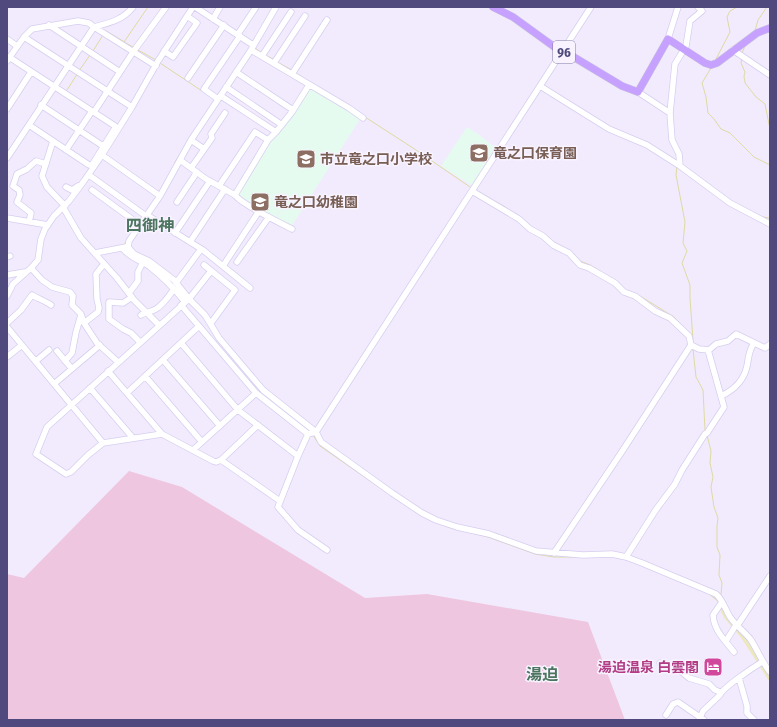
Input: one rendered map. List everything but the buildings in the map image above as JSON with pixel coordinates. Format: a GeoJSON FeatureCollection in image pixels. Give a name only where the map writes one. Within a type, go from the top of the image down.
{"type":"FeatureCollection","features":[{"type":"Feature","properties":{"kind":"main road","name":"96"},"geometry":{"type":"LineString","coordinates":[[493,7],[513,17],[562,51],[622,86],[638,92]]}},
{"type":"Feature","properties":{"kind":"main road"},"geometry":{"type":"LineString","coordinates":[[638,92],[668,39],[706,63],[711,64],[716,63],[757,33],[770,28]]}},
{"type":"Feature","properties":{"kind":"street"},"geometry":{"type":"LineString","coordinates":[[7,158],[9,150],[28,125],[94,27],[114,21],[123,16],[133,7]]}},
{"type":"Feature","properties":{"kind":"street"},"geometry":{"type":"LineString","coordinates":[[66,150],[166,7]]}},
{"type":"Feature","properties":{"kind":"street"},"geometry":{"type":"LineString","coordinates":[[7,296],[13,284],[38,260],[40,240],[48,225],[89,175],[132,107],[164,51],[194,7],[239,35],[263,55],[293,72],[309,85],[349,108],[363,118]]}},
{"type":"Feature","properties":{"kind":"street"},"geometry":{"type":"LineString","coordinates":[[213,18],[220,7]]}},
{"type":"Feature","properties":{"kind":"street"},"geometry":{"type":"LineString","coordinates":[[256,7],[204,89],[220,97],[276,132]]}},
{"type":"Feature","properties":{"kind":"street"},"geometry":{"type":"LineString","coordinates":[[125,248],[138,224],[158,195],[276,7]]}},
{"type":"Feature","properties":{"kind":"street"},"geometry":{"type":"LineString","coordinates":[[308,434],[316,432],[591,7]]}},
{"type":"Feature","properties":{"kind":"street"},"geometry":{"type":"LineString","coordinates":[[668,39],[678,7]]}},
{"type":"Feature","properties":{"kind":"street"},"geometry":{"type":"LineString","coordinates":[[680,166],[679,154],[672,140],[670,112],[675,64],[688,42],[690,21],[700,9]]}},
{"type":"Feature","properties":{"kind":"street"},"geometry":{"type":"LineString","coordinates":[[263,55],[291,12]]}},
{"type":"Feature","properties":{"kind":"street"},"geometry":{"type":"LineString","coordinates":[[164,51],[173,57],[197,23],[187,16]]}},
{"type":"Feature","properties":{"kind":"street"},"geometry":{"type":"LineString","coordinates":[[275,61],[305,16]]}},
{"type":"Feature","properties":{"kind":"street"},"geometry":{"type":"LineString","coordinates":[[293,72],[327,20]]}},
{"type":"Feature","properties":{"kind":"street"},"geometry":{"type":"LineString","coordinates":[[28,125],[89,165],[92,164],[115,128],[115,126],[54,86],[8,59],[24,36],[32,29],[78,21],[89,22],[94,27],[157,63]]}},
{"type":"Feature","properties":{"kind":"street"},"geometry":{"type":"LineString","coordinates":[[49,25],[120,72]]}},
{"type":"Feature","properties":{"kind":"street"},"geometry":{"type":"LineString","coordinates":[[188,78],[224,26]]}},
{"type":"Feature","properties":{"kind":"street"},"geometry":{"type":"LineString","coordinates":[[24,36],[132,107]]}},
{"type":"Feature","properties":{"kind":"street"},"geometry":{"type":"LineString","coordinates":[[7,40],[17,46]]}},
{"type":"Feature","properties":{"kind":"street"},"geometry":{"type":"LineString","coordinates":[[733,50],[770,74]]}},
{"type":"Feature","properties":{"kind":"street"},"geometry":{"type":"LineString","coordinates":[[7,109],[31,72]]}},
{"type":"Feature","properties":{"kind":"street"},"geometry":{"type":"LineString","coordinates":[[236,72],[293,110]]}},
{"type":"Feature","properties":{"kind":"street"},"geometry":{"type":"LineString","coordinates":[[235,195],[268,140],[282,125],[309,85]]}},
{"type":"Feature","properties":{"kind":"street"},"geometry":{"type":"LineString","coordinates":[[540,86],[609,128],[647,146],[680,166],[730,203],[770,224]]}},
{"type":"Feature","properties":{"kind":"street"},"geometry":{"type":"LineString","coordinates":[[226,87],[282,125]]}},
{"type":"Feature","properties":{"kind":"street"},"geometry":{"type":"LineString","coordinates":[[638,92],[670,112]]}},
{"type":"Feature","properties":{"kind":"street"},"geometry":{"type":"LineString","coordinates":[[41,105],[104,146]]}},
{"type":"Feature","properties":{"kind":"street"},"geometry":{"type":"LineString","coordinates":[[191,168],[212,138],[210,134],[225,113]]}},
{"type":"Feature","properties":{"kind":"street"},"geometry":{"type":"LineString","coordinates":[[219,186],[255,132],[268,140]]}},
{"type":"Feature","properties":{"kind":"street"},"geometry":{"type":"LineString","coordinates":[[192,140],[204,149]]}},
{"type":"Feature","properties":{"kind":"street"},"geometry":{"type":"LineString","coordinates":[[53,141],[42,176],[47,187],[64,206],[82,238],[130,295],[159,325]]}},
{"type":"Feature","properties":{"kind":"street"},"geometry":{"type":"LineString","coordinates":[[102,155],[158,195]]}},
{"type":"Feature","properties":{"kind":"street"},"geometry":{"type":"LineString","coordinates":[[180,160],[210,181],[269,217],[292,229]]}},
{"type":"Feature","properties":{"kind":"street"},"geometry":{"type":"LineString","coordinates":[[29,222],[31,213],[17,202],[20,194],[19,190],[13,186],[17,174],[27,169],[36,161],[46,164]]}},
{"type":"Feature","properties":{"kind":"street"},"geometry":{"type":"LineString","coordinates":[[177,202],[197,172]]}},
{"type":"Feature","properties":{"kind":"street"},"geometry":{"type":"LineString","coordinates":[[89,175],[145,215],[201,249],[250,288]]}},
{"type":"Feature","properties":{"kind":"street"},"geometry":{"type":"LineString","coordinates":[[66,187],[73,190],[84,181]]}},
{"type":"Feature","properties":{"kind":"street"},"geometry":{"type":"LineString","coordinates":[[175,233],[210,181]]}},
{"type":"Feature","properties":{"kind":"street"},"geometry":{"type":"LineString","coordinates":[[190,242],[225,189]]}},
{"type":"Feature","properties":{"kind":"street"},"geometry":{"type":"LineString","coordinates":[[92,190],[138,224]]}},
{"type":"Feature","properties":{"kind":"street"},"geometry":{"type":"LineString","coordinates":[[472,191],[519,219],[530,229],[543,236],[553,245],[569,253],[580,264],[615,284],[624,292],[635,296],[655,311],[670,318],[689,336],[692,346]]}},
{"type":"Feature","properties":{"kind":"street"},"geometry":{"type":"LineString","coordinates":[[222,266],[259,211]]}},
{"type":"Feature","properties":{"kind":"street"},"geometry":{"type":"LineString","coordinates":[[237,262],[269,217]]}},
{"type":"Feature","properties":{"kind":"street"},"geometry":{"type":"LineString","coordinates":[[7,218],[48,225]]}},
{"type":"Feature","properties":{"kind":"street"},"geometry":{"type":"LineString","coordinates":[[95,253],[125,248]]}},
{"type":"Feature","properties":{"kind":"street"},"geometry":{"type":"LineString","coordinates":[[125,248],[130,256],[143,261],[175,286],[199,326],[256,393],[308,434]]}},
{"type":"Feature","properties":{"kind":"street"},"geometry":{"type":"LineString","coordinates":[[141,316],[147,311],[155,310],[168,298],[201,249]]}},
{"type":"Feature","properties":{"kind":"street"},"geometry":{"type":"LineString","coordinates":[[140,342],[131,333],[109,319],[109,302],[123,304],[138,281],[138,272],[143,261]]}},
{"type":"Feature","properties":{"kind":"street"},"geometry":{"type":"LineString","coordinates":[[84,323],[98,312],[99,304],[97,299],[96,274],[104,264]]}},
{"type":"Feature","properties":{"kind":"street"},"geometry":{"type":"LineString","coordinates":[[204,265],[235,290],[211,322]]}},
{"type":"Feature","properties":{"kind":"street"},"geometry":{"type":"LineString","coordinates":[[7,275],[29,270]]}},
{"type":"Feature","properties":{"kind":"street"},"geometry":{"type":"LineString","coordinates":[[29,270],[52,287],[70,292],[73,296],[72,304],[81,315],[84,323],[97,343],[118,362]]}},
{"type":"Feature","properties":{"kind":"street"},"geometry":{"type":"LineString","coordinates":[[162,434],[103,443],[71,472],[66,474],[36,454],[47,428],[71,404],[185,302],[211,271]]}},
{"type":"Feature","properties":{"kind":"street"},"geometry":{"type":"LineString","coordinates":[[7,323],[21,310],[32,295],[51,306]]}},
{"type":"Feature","properties":{"kind":"street"},"geometry":{"type":"LineString","coordinates":[[185,302],[211,322],[219,338],[263,390],[316,432],[321,442],[392,494],[422,513],[457,527],[489,534],[536,552],[612,554],[626,557],[716,594],[721,599],[729,615],[737,626],[750,640],[762,662],[770,672]]}},
{"type":"Feature","properties":{"kind":"street"},"geometry":{"type":"LineString","coordinates":[[65,361],[72,353],[81,315]]}},
{"type":"Feature","properties":{"kind":"street"},"geometry":{"type":"LineString","coordinates":[[127,393],[199,326]]}},
{"type":"Feature","properties":{"kind":"street"},"geometry":{"type":"LineString","coordinates":[[7,327],[103,443]]}},
{"type":"Feature","properties":{"kind":"street"},"geometry":{"type":"LineString","coordinates":[[708,350],[716,344],[728,341],[736,334],[765,348],[770,344]]}},
{"type":"Feature","properties":{"kind":"street"},"geometry":{"type":"LineString","coordinates":[[181,343],[238,410],[298,456]]}},
{"type":"Feature","properties":{"kind":"street"},"geometry":{"type":"LineString","coordinates":[[721,396],[731,392],[744,375],[749,351],[754,343]]}},
{"type":"Feature","properties":{"kind":"street"},"geometry":{"type":"LineString","coordinates":[[7,357],[22,344]]}},
{"type":"Feature","properties":{"kind":"street"},"geometry":{"type":"LineString","coordinates":[[54,384],[100,345]]}},
{"type":"Feature","properties":{"kind":"street"},"geometry":{"type":"LineString","coordinates":[[692,346],[708,350]]}},
{"type":"Feature","properties":{"kind":"street"},"geometry":{"type":"LineString","coordinates":[[554,553],[692,346]]}},
{"type":"Feature","properties":{"kind":"street"},"geometry":{"type":"LineString","coordinates":[[36,361],[49,350]]}},
{"type":"Feature","properties":{"kind":"street"},"geometry":{"type":"LineString","coordinates":[[626,557],[655,511],[675,484],[682,470],[706,433],[724,408],[708,350]]}},
{"type":"Feature","properties":{"kind":"street"},"geometry":{"type":"LineString","coordinates":[[57,351],[72,369]]}},
{"type":"Feature","properties":{"kind":"street"},"geometry":{"type":"LineString","coordinates":[[163,360],[220,426]]}},
{"type":"Feature","properties":{"kind":"street"},"geometry":{"type":"LineString","coordinates":[[108,371],[162,434],[212,461],[216,462],[221,460],[258,425]]}},
{"type":"Feature","properties":{"kind":"street"},"geometry":{"type":"LineString","coordinates":[[145,376],[202,442]]}},
{"type":"Feature","properties":{"kind":"street"},"geometry":{"type":"LineString","coordinates":[[90,388],[133,438]]}},
{"type":"Feature","properties":{"kind":"street"},"geometry":{"type":"LineString","coordinates":[[193,450],[256,393]]}},
{"type":"Feature","properties":{"kind":"street"},"geometry":{"type":"LineString","coordinates":[[308,434],[278,507],[298,530],[327,550]]}},
{"type":"Feature","properties":{"kind":"street"},"geometry":{"type":"LineString","coordinates":[[221,460],[280,501]]}},
{"type":"Feature","properties":{"kind":"street"},"geometry":{"type":"LineString","coordinates":[[726,641],[770,576]]}},
{"type":"Feature","properties":{"kind":"street"},"geometry":{"type":"LineString","coordinates":[[721,599],[713,615],[716,628],[721,637],[734,652]]}},
{"type":"Feature","properties":{"kind":"street"},"geometry":{"type":"LineString","coordinates":[[666,715],[676,702],[701,719],[703,711],[720,695],[720,692],[762,662]]}},
{"type":"Feature","properties":{"kind":"street"},"geometry":{"type":"LineString","coordinates":[[660,663],[677,668],[689,678],[709,684],[715,690],[720,692]]}},
{"type":"Feature","properties":{"kind":"street"},"geometry":{"type":"LineString","coordinates":[[739,678],[747,706],[747,713],[754,720]]}},
{"type":"Feature","properties":{"kind":"shaded area"},"geometry":{"type":"Polygon","coordinates":[[[311,88],[350,111],[360,119],[291,227],[276,219],[293,191],[275,219],[237,196],[269,142],[307,89],[311,88]]]}},
{"type":"Feature","properties":{"kind":"shaded area"},"geometry":{"type":"Polygon","coordinates":[[[467,127],[497,149],[473,186],[441,166],[467,127]]]}},
{"type":"Feature","properties":{"kind":"shaded area"},"geometry":{"type":"Polygon","coordinates":[[[129,471],[182,487],[365,598],[427,594],[588,622],[625,720],[7,720],[7,574],[24,578],[129,471]]]}},
{"type":"Feature","properties":{"kind":"waterway"},"geometry":{"type":"LineString","coordinates":[[133,47],[124,42],[148,7]]}},
{"type":"Feature","properties":{"kind":"waterway"},"geometry":{"type":"LineString","coordinates":[[716,59],[730,32],[727,17],[730,11],[737,7]]}},
{"type":"Feature","properties":{"kind":"waterway"},"geometry":{"type":"LineString","coordinates":[[755,31],[758,20],[767,7]]}},
{"type":"Feature","properties":{"kind":"waterway"},"geometry":{"type":"LineString","coordinates":[[106,31],[123,41]]}},
{"type":"Feature","properties":{"kind":"waterway"},"geometry":{"type":"LineString","coordinates":[[93,51],[103,35]]}},
{"type":"Feature","properties":{"kind":"waterway"},"geometry":{"type":"LineString","coordinates":[[742,53],[745,46]]}},
{"type":"Feature","properties":{"kind":"waterway"},"geometry":{"type":"LineString","coordinates":[[255,48],[262,53]]}},
{"type":"Feature","properties":{"kind":"waterway"},"geometry":{"type":"LineString","coordinates":[[138,50],[156,60]]}},
{"type":"Feature","properties":{"kind":"waterway"},"geometry":{"type":"LineString","coordinates":[[79,71],[90,55]]}},
{"type":"Feature","properties":{"kind":"waterway"},"geometry":{"type":"LineString","coordinates":[[265,55],[273,59]]}},
{"type":"Feature","properties":{"kind":"waterway"},"geometry":{"type":"LineString","coordinates":[[742,58],[741,63],[745,72],[745,83],[756,97],[765,104],[770,129]]}},
{"type":"Feature","properties":{"kind":"waterway"},"geometry":{"type":"LineString","coordinates":[[277,62],[292,70]]}},
{"type":"Feature","properties":{"kind":"waterway"},"geometry":{"type":"LineString","coordinates":[[160,63],[202,91]]}},
{"type":"Feature","properties":{"kind":"waterway"},"geometry":{"type":"LineString","coordinates":[[711,68],[702,83],[708,113],[721,129],[730,133],[754,157],[770,165]]}},
{"type":"Feature","properties":{"kind":"waterway"},"geometry":{"type":"LineString","coordinates":[[67,90],[78,73]]}},
{"type":"Feature","properties":{"kind":"waterway"},"geometry":{"type":"LineString","coordinates":[[296,73],[302,77]]}},
{"type":"Feature","properties":{"kind":"waterway"},"geometry":{"type":"LineString","coordinates":[[365,117],[470,187]]}},
{"type":"Feature","properties":{"kind":"waterway"},"geometry":{"type":"LineString","coordinates":[[175,162],[181,153]]}},
{"type":"Feature","properties":{"kind":"waterway"},"geometry":{"type":"LineString","coordinates":[[677,166],[676,175],[685,222],[683,243],[687,251],[682,263],[690,285],[693,340]]}},
{"type":"Feature","properties":{"kind":"waterway"},"geometry":{"type":"LineString","coordinates":[[477,191],[505,207]]}},
{"type":"Feature","properties":{"kind":"waterway"},"geometry":{"type":"LineString","coordinates":[[146,212],[151,205]]}},
{"type":"Feature","properties":{"kind":"waterway"},"geometry":{"type":"LineString","coordinates":[[139,222],[143,216]]}},
{"type":"Feature","properties":{"kind":"waterway"},"geometry":{"type":"LineString","coordinates":[[762,217],[770,218]]}},
{"type":"Feature","properties":{"kind":"waterway"},"geometry":{"type":"LineString","coordinates":[[124,245],[137,224]]}},
{"type":"Feature","properties":{"kind":"waterway"},"geometry":{"type":"LineString","coordinates":[[540,231],[549,238]]}},
{"type":"Feature","properties":{"kind":"waterway"},"geometry":{"type":"LineString","coordinates":[[580,261],[600,271]]}},
{"type":"Feature","properties":{"kind":"waterway"},"geometry":{"type":"LineString","coordinates":[[640,296],[674,317],[681,325]]}},
{"type":"Feature","properties":{"kind":"waterway"},"geometry":{"type":"LineString","coordinates":[[693,349],[696,377],[703,390],[705,430]]}},
{"type":"Feature","properties":{"kind":"waterway"},"geometry":{"type":"LineString","coordinates":[[272,400],[280,407]]}},
{"type":"Feature","properties":{"kind":"waterway"},"geometry":{"type":"LineString","coordinates":[[313,435],[320,446],[399,501]]}},
{"type":"Feature","properties":{"kind":"waterway"},"geometry":{"type":"LineString","coordinates":[[707,435],[711,451],[710,463],[713,477],[711,487],[714,507],[718,518],[717,547],[720,555],[719,575],[722,583],[721,595]]}},
{"type":"Feature","properties":{"kind":"waterway"},"geometry":{"type":"LineString","coordinates":[[440,524],[454,529]]}},
{"type":"Feature","properties":{"kind":"waterway"},"geometry":{"type":"LineString","coordinates":[[468,532],[488,537],[535,554],[554,557],[575,557]]}},
{"type":"Feature","properties":{"kind":"waterway"},"geometry":{"type":"LineString","coordinates":[[618,558],[627,560]]}},
{"type":"Feature","properties":{"kind":"waterway"},"geometry":{"type":"LineString","coordinates":[[709,594],[719,602]]}},
{"type":"Feature","properties":{"kind":"waterway"},"geometry":{"type":"LineString","coordinates":[[719,603],[726,617],[743,637],[770,679]]}},
{"type":"Feature","properties":{"kind":"place","name":"竜之口保育園"},"geometry":{"type":"Point","coordinates":[479,153]}},
{"type":"Feature","properties":{"kind":"place","name":"市立竜之口小学校"},"geometry":{"type":"Point","coordinates":[306,159]}},
{"type":"Feature","properties":{"kind":"place","name":"竜之口幼稚園"},"geometry":{"type":"Point","coordinates":[260,202]}},
{"type":"Feature","properties":{"kind":"place","name":"湯迫温泉 白雲閣"},"geometry":{"type":"Point","coordinates":[713,667]}},
{"type":"Feature","properties":{"kind":"district","name":"四御神"},"geometry":{"type":"Point","coordinates":[150,225]}},
{"type":"Feature","properties":{"kind":"district","name":"湯迫"},"geometry":{"type":"Point","coordinates":[542,674]}}]}
